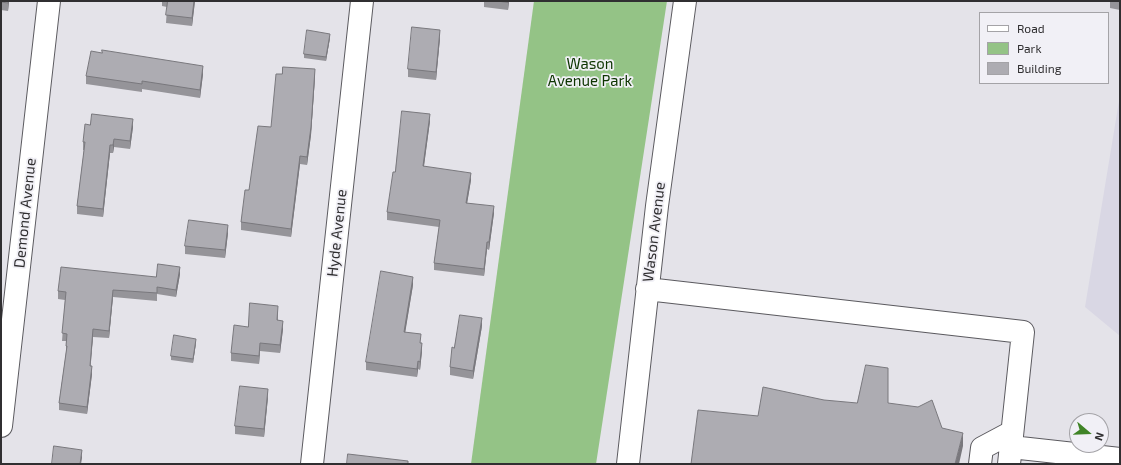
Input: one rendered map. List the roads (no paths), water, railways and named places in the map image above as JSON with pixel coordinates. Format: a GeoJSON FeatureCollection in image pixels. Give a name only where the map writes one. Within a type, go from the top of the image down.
{"type":"FeatureCollection","features":[{"type":"Feature","properties":{"kind":"street","name":"Demond Avenue"},"geometry":{"type":"LineString","coordinates":[[1,426],[49,1]]}},
{"type":"Feature","properties":{"kind":"street","name":"Hyde Avenue"},"geometry":{"type":"LineString","coordinates":[[312,464],[362,1]]}},
{"type":"Feature","properties":{"kind":"street","name":"Wason Avenue"},"geometry":{"type":"LineString","coordinates":[[628,464],[657,206],[685,1]]}},
{"type":"Feature","properties":{"kind":"street"},"geometry":{"type":"LineString","coordinates":[[647,289],[1023,332],[1011,447]]}},
{"type":"Feature","properties":{"kind":"street"},"geometry":{"type":"LineString","coordinates":[[980,464],[982,448],[1011,447],[1120,459]]}},
{"type":"Feature","properties":{"kind":"park label","name":"Wason Avenue Park"},"geometry":{"type":"Point","coordinates":[590,72]}}]}
